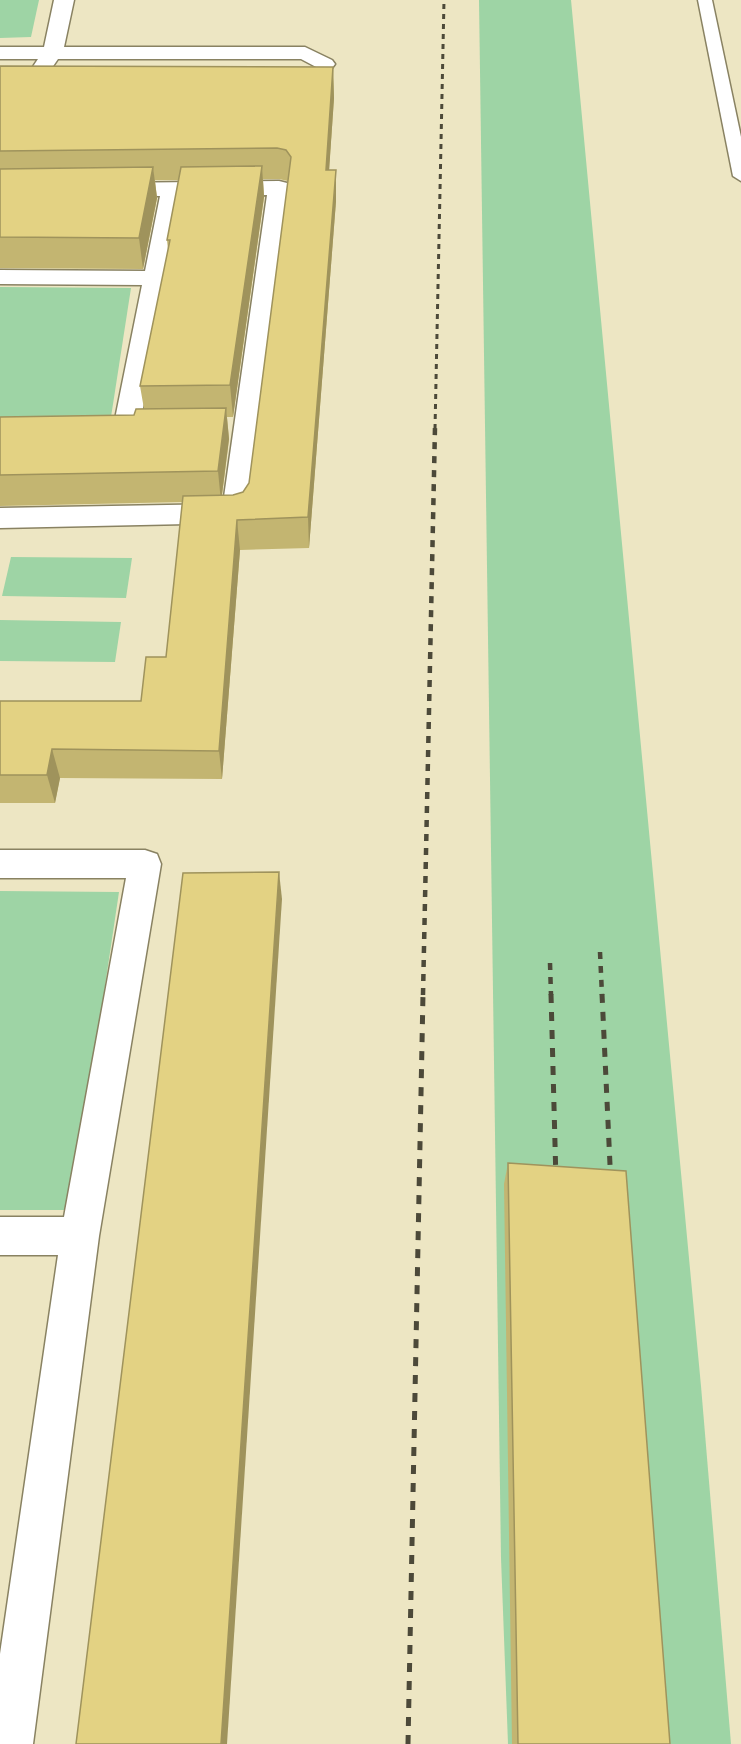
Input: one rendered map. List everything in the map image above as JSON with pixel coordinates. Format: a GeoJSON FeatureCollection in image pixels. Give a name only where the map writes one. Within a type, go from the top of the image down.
{"type":"FeatureCollection","features":[{"type":"Feature","properties":{"kind":"street"},"geometry":{"type":"LineString","coordinates":[[39,75],[53,52],[64,0]]}},
{"type":"Feature","properties":{"kind":"street"},"geometry":{"type":"LineString","coordinates":[[0,53],[305,53],[325,64],[305,73],[294,73]]}},
{"type":"Feature","properties":{"kind":"street"},"geometry":{"type":"LineString","coordinates":[[0,518],[235,513],[235,428],[279,188],[92,190]]}},
{"type":"Feature","properties":{"kind":"street"},"geometry":{"type":"LineString","coordinates":[[126,429],[173,189]]}},
{"type":"Feature","properties":{"kind":"street"},"geometry":{"type":"LineString","coordinates":[[0,277],[156,278]]}},
{"type":"Feature","properties":{"kind":"street"},"geometry":{"type":"LineString","coordinates":[[0,864],[145,864],[80,1236],[10,1744]]}},
{"type":"Feature","properties":{"kind":"street"},"geometry":{"type":"LineString","coordinates":[[0,1236],[80,1236]]}},
{"type":"Feature","properties":{"kind":"lane"},"geometry":{"type":"LineString","coordinates":[[705,0],[741,176]]}},
{"type":"Feature","properties":{"kind":"lane"},"geometry":{"type":"LineString","coordinates":[[723,90],[741,90]]}},
{"type":"Feature","properties":{"kind":"green space"},"geometry":{"type":"Polygon","coordinates":[[[0,0],[39,0],[31,37],[0,38],[0,0]]]}},
{"type":"Feature","properties":{"kind":"green space"},"geometry":{"type":"Polygon","coordinates":[[[479,0],[571,0],[701,1386],[731,1744],[508,1744],[501,1558],[479,0]]]}},
{"type":"Feature","properties":{"kind":"green space"},"geometry":{"type":"Polygon","coordinates":[[[0,287],[131,288],[111,417],[0,417],[0,287]]]}},
{"type":"Feature","properties":{"kind":"green space"},"geometry":{"type":"Polygon","coordinates":[[[11,557],[132,558],[126,598],[2,596],[11,557]]]}},
{"type":"Feature","properties":{"kind":"green space"},"geometry":{"type":"Polygon","coordinates":[[[0,620],[121,622],[115,662],[0,661],[0,620]]]}},
{"type":"Feature","properties":{"kind":"green space"},"geometry":{"type":"Polygon","coordinates":[[[0,891],[119,892],[95,1053],[65,1210],[0,1210],[0,891]]]}},
{"type":"Feature","properties":{"kind":"building"},"geometry":{"type":"Polygon","coordinates":[[[0,66],[333,67],[326,170],[336,170],[308,517],[237,520],[219,751],[52,749],[47,775],[0,775],[0,701],[141,701],[146,657],[166,657],[183,496],[233,495],[243,492],[249,483],[291,157],[286,150],[277,148],[0,151],[0,66]]]}},
{"type":"Feature","properties":{"kind":"building"},"geometry":{"type":"Polygon","coordinates":[[[262,166],[230,385],[140,386],[170,240],[167,240],[181,167],[262,166]]]}},
{"type":"Feature","properties":{"kind":"building"},"geometry":{"type":"Polygon","coordinates":[[[153,167],[139,238],[0,237],[0,169],[153,167]]]}},
{"type":"Feature","properties":{"kind":"building"},"geometry":{"type":"Polygon","coordinates":[[[226,408],[218,471],[0,475],[0,417],[134,415],[136,409],[226,408]]]}},
{"type":"Feature","properties":{"kind":"building"},"geometry":{"type":"Polygon","coordinates":[[[279,872],[221,1744],[76,1744],[183,873],[279,872]]]}},
{"type":"Feature","properties":{"kind":"building"},"geometry":{"type":"Polygon","coordinates":[[[508,1163],[626,1171],[670,1744],[518,1744],[508,1163]]]}},
{"type":"Feature","properties":{"kind":"railway"},"geometry":{"type":"LineString","coordinates":[[435,429],[444,0]]}},
{"type":"Feature","properties":{"kind":"railway"},"geometry":{"type":"LineString","coordinates":[[423,995],[435,427]]}},
{"type":"Feature","properties":{"kind":"railway"},"geometry":{"type":"LineString","coordinates":[[600,952],[602,995]]}},
{"type":"Feature","properties":{"kind":"railway"},"geometry":{"type":"LineString","coordinates":[[550,963],[551,995]]}},
{"type":"Feature","properties":{"kind":"railway"},"geometry":{"type":"LineString","coordinates":[[408,1744],[423,994]]}},
{"type":"Feature","properties":{"kind":"railway"},"geometry":{"type":"LineString","coordinates":[[551,994],[556,1181]]}},
{"type":"Feature","properties":{"kind":"railway"},"geometry":{"type":"LineString","coordinates":[[602,994],[611,1186]]}}]}
